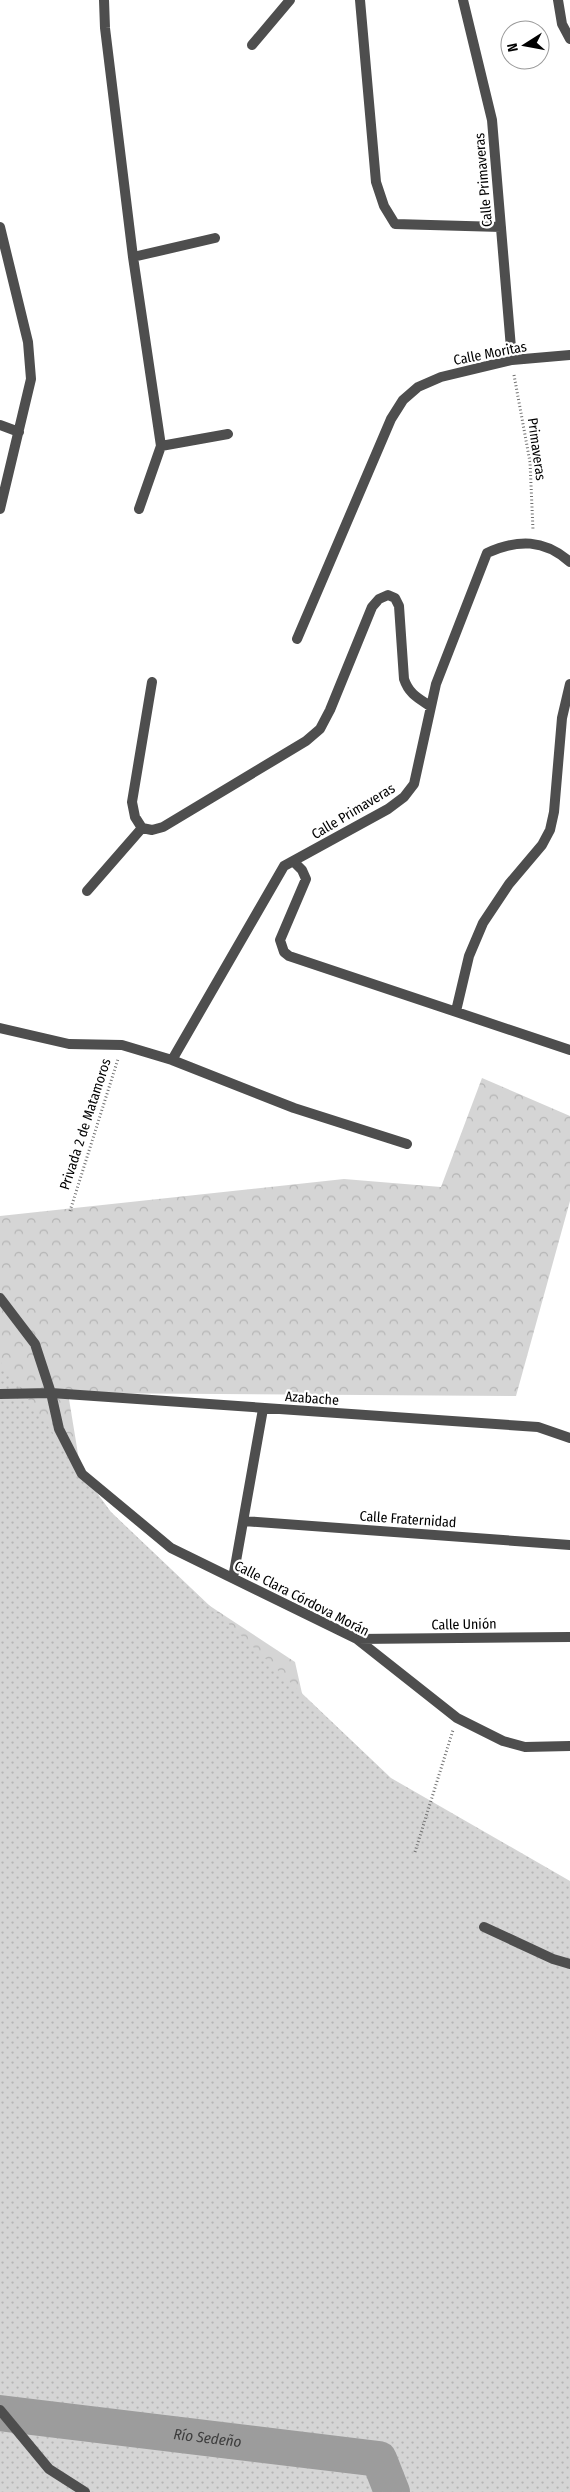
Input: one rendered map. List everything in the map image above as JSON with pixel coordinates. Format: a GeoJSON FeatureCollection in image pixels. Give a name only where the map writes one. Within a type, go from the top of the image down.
{"type":"FeatureCollection","features":[{"type":"Feature","properties":{"kind":"street"},"geometry":{"type":"LineString","coordinates":[[104,0],[105,28],[133,257],[161,446],[138,509]]}},
{"type":"Feature","properties":{"kind":"street"},"geometry":{"type":"LineString","coordinates":[[252,45],[290,0]]}},
{"type":"Feature","properties":{"kind":"street"},"geometry":{"type":"LineString","coordinates":[[360,0],[376,182],[384,206],[395,224],[501,227]]}},
{"type":"Feature","properties":{"kind":"street","name":"Calle Primaveras"},"geometry":{"type":"LineString","coordinates":[[463,0],[492,120],[512,360]]}},
{"type":"Feature","properties":{"kind":"street"},"geometry":{"type":"LineString","coordinates":[[558,0],[562,24],[570,39]]}},
{"type":"Feature","properties":{"kind":"street"},"geometry":{"type":"LineString","coordinates":[[0,227],[31,361],[31,379],[0,509]]}},
{"type":"Feature","properties":{"kind":"street"},"geometry":{"type":"LineString","coordinates":[[133,257],[215,238]]}},
{"type":"Feature","properties":{"kind":"street","name":"Calle Moritas"},"geometry":{"type":"LineString","coordinates":[[296,639],[391,418],[403,400],[418,387],[441,377],[512,360],[570,355]]}},
{"type":"Feature","properties":{"kind":"street"},"geometry":{"type":"LineString","coordinates":[[0,425],[19,432]]}},
{"type":"Feature","properties":{"kind":"street"},"geometry":{"type":"LineString","coordinates":[[161,446],[228,434]]}},
{"type":"Feature","properties":{"kind":"street","name":"Calle Primaveras"},"geometry":{"type":"LineString","coordinates":[[172,1060],[284,866],[388,809],[404,797],[414,784],[436,684],[487,553],[506,544],[534,543],[558,552],[570,562]]}},
{"type":"Feature","properties":{"kind":"street"},"geometry":{"type":"LineString","coordinates":[[152,682],[132,802],[135,817],[142,828],[152,830],[164,827],[306,742],[320,729],[330,710],[372,607],[379,599],[388,594],[396,598],[400,606],[404,679],[407,689],[430,706]]}},
{"type":"Feature","properties":{"kind":"street"},"geometry":{"type":"LineString","coordinates":[[456,1011],[469,956],[483,923],[509,884],[542,846],[550,830],[554,812],[562,718],[570,684]]}},
{"type":"Feature","properties":{"kind":"street"},"geometry":{"type":"LineString","coordinates":[[87,891],[142,828]]}},
{"type":"Feature","properties":{"kind":"street"},"geometry":{"type":"LineString","coordinates":[[294,862],[305,874],[306,879],[280,940],[284,952],[290,956],[570,1050]]}},
{"type":"Feature","properties":{"kind":"street"},"geometry":{"type":"LineString","coordinates":[[0,1028],[69,1044],[122,1045],[172,1060],[294,1108],[407,1144]]}},
{"type":"Feature","properties":{"kind":"street"},"geometry":{"type":"LineString","coordinates":[[0,1298],[35,1344],[51,1393]]}},
{"type":"Feature","properties":{"kind":"street","name":"Azabache"},"geometry":{"type":"LineString","coordinates":[[0,1394],[51,1393],[538,1427],[570,1438]]}},
{"type":"Feature","properties":{"kind":"street","name":"Calle Clara Córdova Morán"},"geometry":{"type":"LineString","coordinates":[[51,1393],[60,1429],[82,1474],[171,1548],[358,1639],[458,1718],[503,1741],[525,1747],[570,1746]]}},
{"type":"Feature","properties":{"kind":"street"},"geometry":{"type":"LineString","coordinates":[[233,1578],[263,1409]]}},
{"type":"Feature","properties":{"kind":"street","name":"Calle Fraternidad"},"geometry":{"type":"LineString","coordinates":[[244,1521],[570,1545]]}},
{"type":"Feature","properties":{"kind":"street","name":"Calle Unión"},"geometry":{"type":"LineString","coordinates":[[358,1639],[570,1637]]}},
{"type":"Feature","properties":{"kind":"street"},"geometry":{"type":"LineString","coordinates":[[484,1928],[553,1959],[570,1964]]}},
{"type":"Feature","properties":{"kind":"street"},"geometry":{"type":"LineString","coordinates":[[0,2410],[49,2469],[84,2492]]}},
{"type":"Feature","properties":{"kind":"path","name":"Primaveras"},"geometry":{"type":"LineString","coordinates":[[512,360],[530,462],[534,543]]}},
{"type":"Feature","properties":{"kind":"path","name":"Privada 2 de Matamoros"},"geometry":{"type":"LineString","coordinates":[[70,1211],[122,1045]]}},
{"type":"Feature","properties":{"kind":"path"},"geometry":{"type":"LineString","coordinates":[[415,1852],[458,1718]]}},
{"type":"Feature","properties":{"kind":"green space"},"geometry":{"type":"Polygon","coordinates":[[[482,1078],[570,1116],[570,1201],[516,1396],[68,1393],[90,1527],[295,1662],[337,1850],[570,2492],[0,2492],[0,1216],[344,1179],[441,1187],[482,1078]]]}},
{"type":"Feature","properties":{"kind":"green space"},"geometry":{"type":"Polygon","coordinates":[[[0,1361],[111,1512],[391,1778],[570,1881],[570,2492],[0,2492],[0,1361]]]}},
{"type":"Feature","properties":{"kind":"waterway","name":"Río Sedeño"},"geometry":{"type":"LineString","coordinates":[[0,2413],[379,2459],[392,2492]]}}]}
